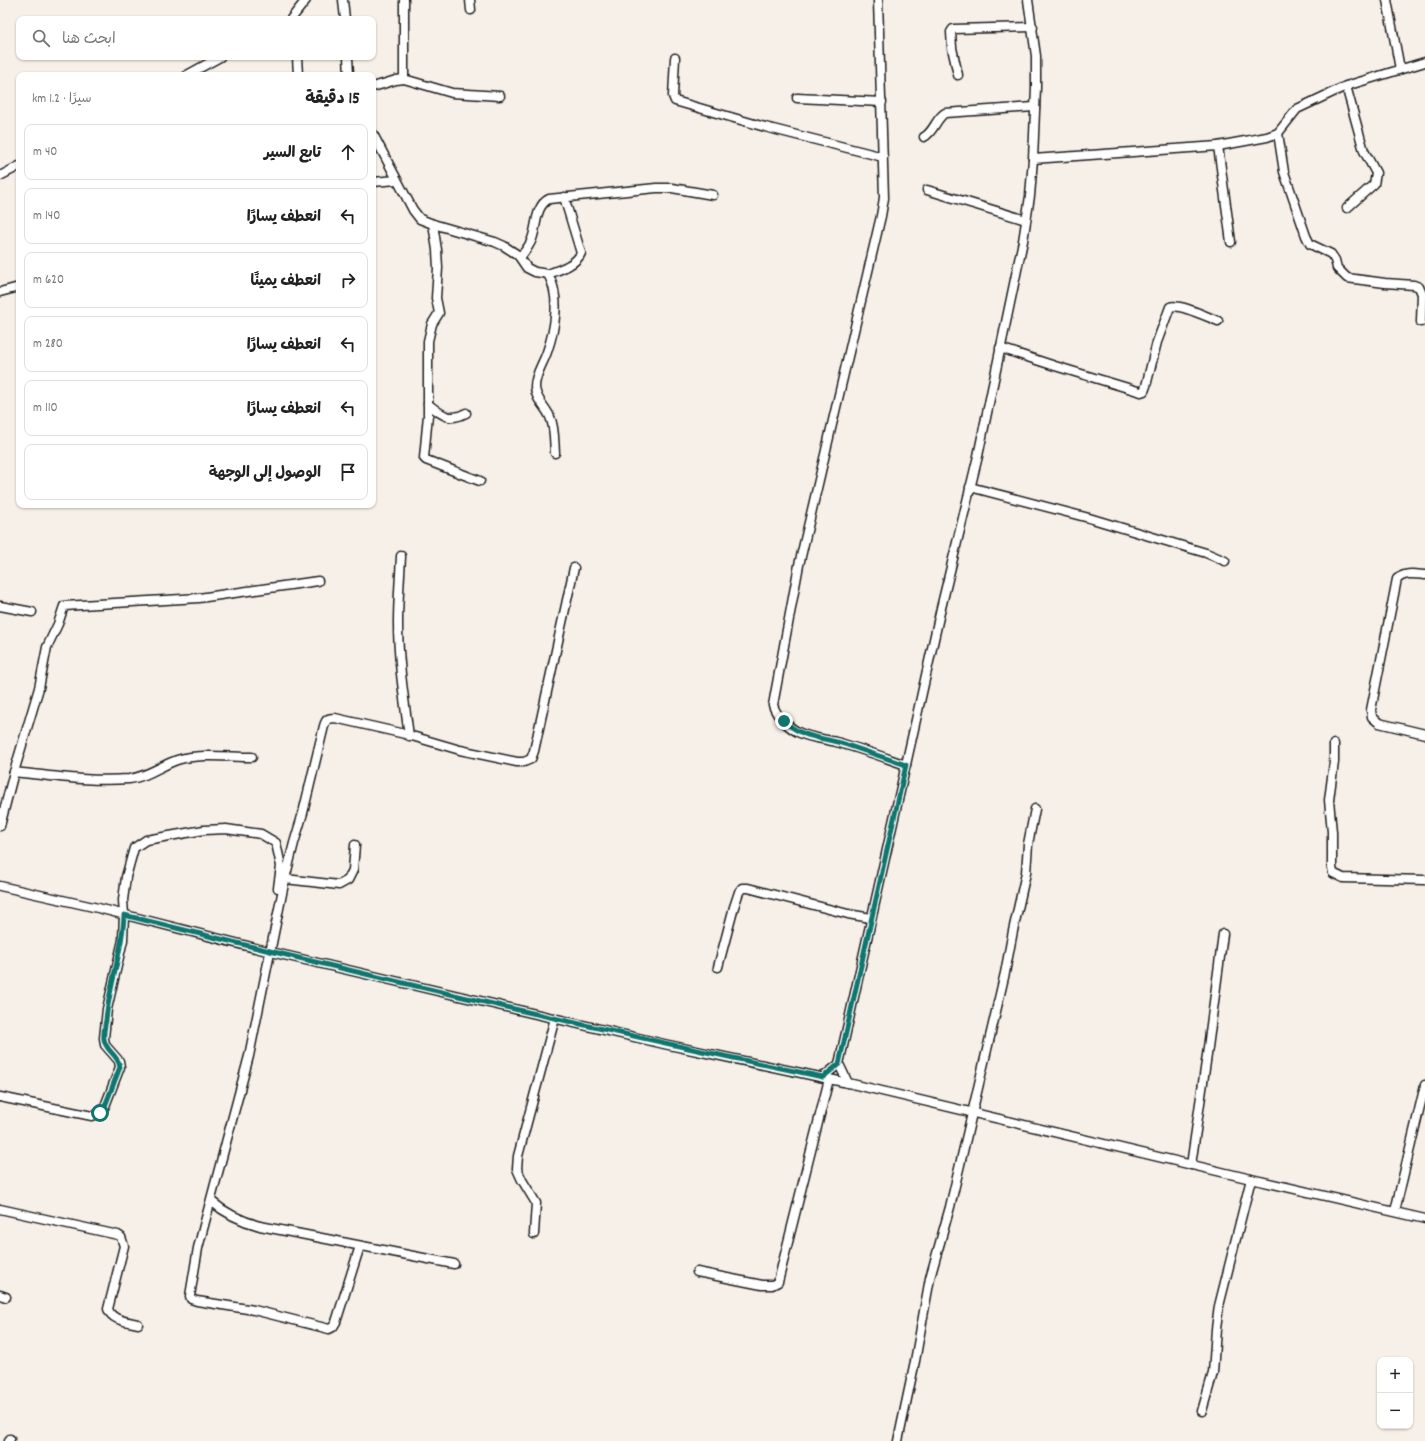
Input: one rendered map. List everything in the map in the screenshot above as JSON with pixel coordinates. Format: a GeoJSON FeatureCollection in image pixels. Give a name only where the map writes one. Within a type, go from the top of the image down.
{"type":"FeatureCollection","features":[{"type":"Feature","properties":{"kind":"street"},"geometry":{"type":"LineString","coordinates":[[293,16],[306,0]]}},
{"type":"Feature","properties":{"kind":"street"},"geometry":{"type":"LineString","coordinates":[[344,0],[345,16]]}},
{"type":"Feature","properties":{"kind":"street"},"geometry":{"type":"LineString","coordinates":[[404,0],[404,79]]}},
{"type":"Feature","properties":{"kind":"street"},"geometry":{"type":"LineString","coordinates":[[470,0],[471,10]]}},
{"type":"Feature","properties":{"kind":"street"},"geometry":{"type":"LineString","coordinates":[[878,0],[884,198],[799,565],[773,705],[774,710],[784,721],[798,732],[808,736],[841,743],[906,765]]}},
{"type":"Feature","properties":{"kind":"street"},"geometry":{"type":"LineString","coordinates":[[697,1272],[762,1285],[772,1285],[778,1282],[826,1078],[839,1064],[941,608],[970,487],[1026,220],[1030,196],[1033,159],[1036,56],[1028,0]]}},
{"type":"Feature","properties":{"kind":"street"},"geometry":{"type":"LineString","coordinates":[[1387,0],[1400,69]]}},
{"type":"Feature","properties":{"kind":"street"},"geometry":{"type":"LineString","coordinates":[[958,75],[952,48],[951,32],[953,29],[1033,27]]}},
{"type":"Feature","properties":{"kind":"street"},"geometry":{"type":"LineString","coordinates":[[675,58],[673,96],[675,101],[765,127],[883,157]]}},
{"type":"Feature","properties":{"kind":"street"},"geometry":{"type":"LineString","coordinates":[[192,72],[214,60]]}},
{"type":"Feature","properties":{"kind":"street"},"geometry":{"type":"LineString","coordinates":[[296,60],[298,72]]}},
{"type":"Feature","properties":{"kind":"street"},"geometry":{"type":"LineString","coordinates":[[348,60],[349,72]]}},
{"type":"Feature","properties":{"kind":"street"},"geometry":{"type":"LineString","coordinates":[[1033,159],[1218,146],[1268,137],[1278,133],[1297,109],[1346,86],[1425,62]]}},
{"type":"Feature","properties":{"kind":"street"},"geometry":{"type":"LineString","coordinates":[[376,86],[404,79],[452,93],[500,96]]}},
{"type":"Feature","properties":{"kind":"street"},"geometry":{"type":"LineString","coordinates":[[1346,86],[1364,151],[1376,173],[1374,184],[1347,208]]}},
{"type":"Feature","properties":{"kind":"street"},"geometry":{"type":"LineString","coordinates":[[797,98],[882,102]]}},
{"type":"Feature","properties":{"kind":"street"},"geometry":{"type":"LineString","coordinates":[[924,137],[930,134],[941,116],[945,114],[1035,107]]}},
{"type":"Feature","properties":{"kind":"street"},"geometry":{"type":"LineString","coordinates":[[1278,133],[1284,172],[1310,244],[1331,254],[1335,260],[1337,268],[1347,278],[1414,285],[1419,287],[1422,294],[1421,322]]}},
{"type":"Feature","properties":{"kind":"street"},"geometry":{"type":"LineString","coordinates":[[376,140],[413,210],[420,219],[504,246],[518,255],[527,268],[535,272],[548,274],[572,263],[581,253],[564,197]]}},
{"type":"Feature","properties":{"kind":"street"},"geometry":{"type":"LineString","coordinates":[[1218,146],[1231,242]]}},
{"type":"Feature","properties":{"kind":"street"},"geometry":{"type":"LineString","coordinates":[[0,176],[16,168]]}},
{"type":"Feature","properties":{"kind":"street"},"geometry":{"type":"LineString","coordinates":[[376,182],[397,180]]}},
{"type":"Feature","properties":{"kind":"street"},"geometry":{"type":"LineString","coordinates":[[518,255],[522,255],[526,251],[532,238],[540,207],[543,202],[549,199],[656,188],[672,188],[713,195]]}},
{"type":"Feature","properties":{"kind":"street"},"geometry":{"type":"LineString","coordinates":[[927,190],[1026,220]]}},
{"type":"Feature","properties":{"kind":"street"},"geometry":{"type":"LineString","coordinates":[[433,224],[437,250],[438,268],[436,298],[439,313],[432,324],[428,341],[428,415],[424,458],[480,481]]}},
{"type":"Feature","properties":{"kind":"street"},"geometry":{"type":"LineString","coordinates":[[548,274],[555,297],[554,324],[546,353],[537,375],[535,388],[539,400],[551,418],[555,453]]}},
{"type":"Feature","properties":{"kind":"street"},"geometry":{"type":"LineString","coordinates":[[0,292],[16,288]]}},
{"type":"Feature","properties":{"kind":"street"},"geometry":{"type":"LineString","coordinates":[[1000,348],[1141,392],[1144,391],[1146,386],[1157,342],[1170,307],[1179,307],[1218,321]]}},
{"type":"Feature","properties":{"kind":"street"},"geometry":{"type":"LineString","coordinates":[[428,404],[443,415],[449,417],[459,417],[466,413]]}},
{"type":"Feature","properties":{"kind":"street"},"geometry":{"type":"LineString","coordinates":[[970,487],[1089,518],[1206,553],[1225,561]]}},
{"type":"Feature","properties":{"kind":"street"},"geometry":{"type":"LineString","coordinates":[[401,556],[398,623],[402,689],[409,736]]}},
{"type":"Feature","properties":{"kind":"street"},"geometry":{"type":"LineString","coordinates":[[360,1246],[336,1322],[333,1327],[329,1329],[254,1310],[197,1301],[191,1299],[190,1296],[198,1248],[249,1056],[268,951],[285,879],[326,720],[329,718],[335,718],[460,750],[517,762],[524,762],[531,759],[574,568]]}},
{"type":"Feature","properties":{"kind":"street"},"geometry":{"type":"LineString","coordinates":[[1425,575],[1408,573],[1401,575],[1397,579],[1371,710],[1372,717],[1379,723],[1425,734]]}},
{"type":"Feature","properties":{"kind":"street"},"geometry":{"type":"LineString","coordinates":[[0,826],[14,772],[39,688],[47,647],[58,624],[64,606],[199,598],[318,581]]}},
{"type":"Feature","properties":{"kind":"street"},"geometry":{"type":"LineString","coordinates":[[0,606],[32,612]]}},
{"type":"Feature","properties":{"kind":"street"},"geometry":{"type":"LineString","coordinates":[[1334,744],[1334,762],[1329,800],[1332,832],[1333,873],[1342,878],[1425,880]]}},
{"type":"Feature","properties":{"kind":"street"},"geometry":{"type":"LineString","coordinates":[[14,772],[80,778],[129,779],[141,777],[176,760],[191,757],[252,758]]}},
{"type":"Feature","properties":{"kind":"street"},"geometry":{"type":"LineString","coordinates":[[898,1441],[930,1278],[950,1207],[1005,973],[1014,923],[1026,873],[1028,844],[1035,809]]}},
{"type":"Feature","properties":{"kind":"street"},"geometry":{"type":"LineString","coordinates":[[0,1097],[81,1115],[92,1116],[100,1113],[105,1106],[120,1067],[116,1056],[105,1045],[104,1038],[107,1009],[123,940],[123,900],[126,877],[134,848],[146,840],[204,830],[226,829],[261,834],[276,843],[281,866],[268,951]]}},
{"type":"Feature","properties":{"kind":"street"},"geometry":{"type":"LineString","coordinates":[[285,879],[339,885],[348,880],[353,870],[356,845]]}},
{"type":"Feature","properties":{"kind":"street"},"geometry":{"type":"LineString","coordinates":[[0,886],[664,1044],[848,1083],[1425,1219]]}},
{"type":"Feature","properties":{"kind":"street"},"geometry":{"type":"LineString","coordinates":[[718,967],[734,907],[739,892],[742,888],[748,888],[848,914],[871,918]]}},
{"type":"Feature","properties":{"kind":"street"},"geometry":{"type":"LineString","coordinates":[[1191,1165],[1223,934]]}},
{"type":"Feature","properties":{"kind":"street"},"geometry":{"type":"LineString","coordinates":[[534,1234],[536,1202],[517,1169],[518,1156],[554,1018]]}},
{"type":"Feature","properties":{"kind":"street"},"geometry":{"type":"LineString","coordinates":[[839,1064],[848,1083]]}},
{"type":"Feature","properties":{"kind":"street"},"geometry":{"type":"LineString","coordinates":[[1395,1211],[1425,1085]]}},
{"type":"Feature","properties":{"kind":"street"},"geometry":{"type":"LineString","coordinates":[[1202,1411],[1213,1374],[1219,1306],[1251,1179]]}},
{"type":"Feature","properties":{"kind":"street"},"geometry":{"type":"LineString","coordinates":[[211,1201],[220,1209],[241,1221],[260,1226],[454,1264]]}},
{"type":"Feature","properties":{"kind":"street"},"geometry":{"type":"LineString","coordinates":[[0,1209],[118,1235],[121,1237],[124,1246],[108,1309],[114,1318],[138,1324]]}},
{"type":"Feature","properties":{"kind":"route"},"geometry":{"type":"LineString","coordinates":[[100,1113],[105,1106],[111,1088],[119,1073],[120,1067],[116,1056],[105,1045],[104,1038],[107,1009],[123,940],[124,915],[271,952],[664,1044],[823,1077],[839,1064],[906,765],[852,747],[808,736],[798,732],[784,721]]}}]}
